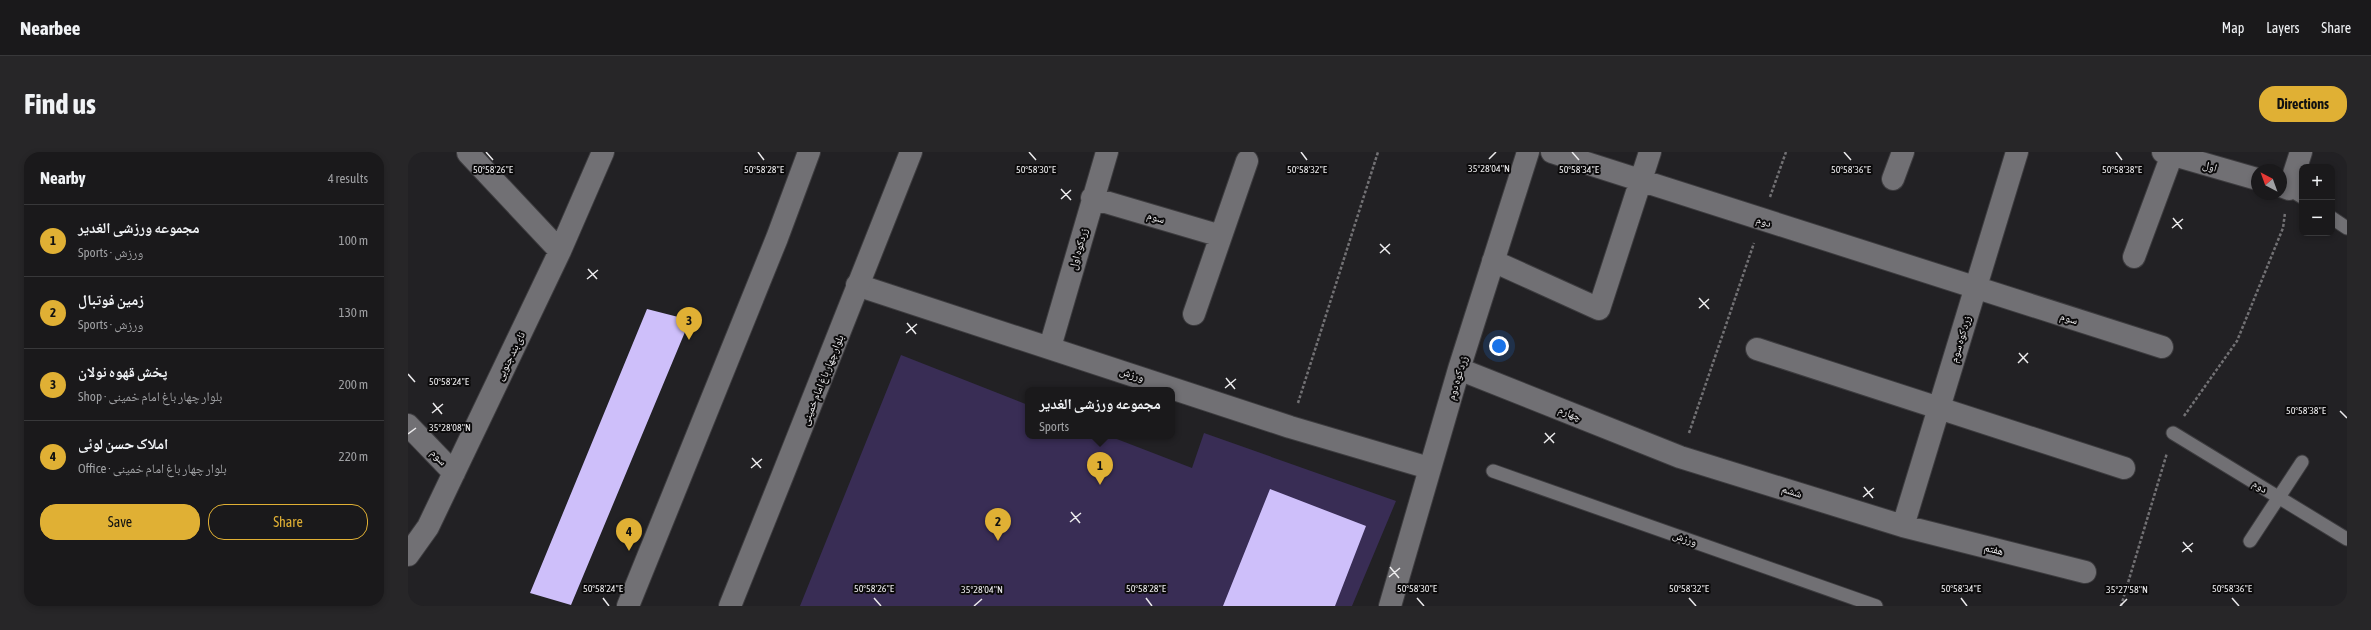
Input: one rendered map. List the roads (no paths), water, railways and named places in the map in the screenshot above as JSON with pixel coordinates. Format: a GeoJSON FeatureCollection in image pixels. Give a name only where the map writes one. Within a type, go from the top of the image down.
{"type":"FeatureCollection","features":[{"type":"Feature","properties":{"kind":"street","name":"نای بند جنوبی"},"geometry":{"type":"LineString","coordinates":[[408,556],[428,527],[560,251],[603,152]]}},
{"type":"Feature","properties":{"kind":"street"},"geometry":{"type":"LineString","coordinates":[[628,606],[774,244],[809,152]]}},
{"type":"Feature","properties":{"kind":"street"},"geometry":{"type":"LineString","coordinates":[[801,172],[814,152]]}},
{"type":"Feature","properties":{"kind":"street"},"geometry":{"type":"LineString","coordinates":[[888,210],[906,152]]}},
{"type":"Feature","properties":{"kind":"street","name":"بلوار چهار باغ امام خمینی"},"geometry":{"type":"LineString","coordinates":[[730,606],[834,350],[857,285],[911,152]]}},
{"type":"Feature","properties":{"kind":"street","name":"زردکوه اول"},"geometry":{"type":"LineString","coordinates":[[1050,347],[1092,198],[1107,152]]}},
{"type":"Feature","properties":{"kind":"street","name":"زرد کوه دوم"},"geometry":{"type":"LineString","coordinates":[[1390,606],[1459,369],[1528,152]]}},
{"type":"Feature","properties":{"kind":"street","name":"دوم"},"geometry":{"type":"LineString","coordinates":[[1552,152],[1976,289]]}},
{"type":"Feature","properties":{"kind":"street"},"geometry":{"type":"LineString","coordinates":[[1494,261],[1599,308],[1650,152]]}},
{"type":"Feature","properties":{"kind":"street"},"geometry":{"type":"LineString","coordinates":[[1893,179],[1903,152]]}},
{"type":"Feature","properties":{"kind":"street","name":"زرد کوه سوم"},"geometry":{"type":"LineString","coordinates":[[1903,526],[2017,152]]}},
{"type":"Feature","properties":{"kind":"street"},"geometry":{"type":"LineString","coordinates":[[2291,191],[2301,152]]}},
{"type":"Feature","properties":{"kind":"street"},"geometry":{"type":"LineString","coordinates":[[468,153],[560,251]]}},
{"type":"Feature","properties":{"kind":"street"},"geometry":{"type":"LineString","coordinates":[[2134,257],[2170,153]]}},
{"type":"Feature","properties":{"kind":"street","name":"اول"},"geometry":{"type":"LineString","coordinates":[[2170,153],[2251,177]]}},
{"type":"Feature","properties":{"kind":"street"},"geometry":{"type":"LineString","coordinates":[[1194,314],[1247,161]]}},
{"type":"Feature","properties":{"kind":"street","name":"سوم"},"geometry":{"type":"LineString","coordinates":[[1092,198],[1220,236]]}},
{"type":"Feature","properties":{"kind":"street","name":"ورزش"},"geometry":{"type":"LineString","coordinates":[[857,285],[1170,387]]}},
{"type":"Feature","properties":{"kind":"street","name":"سوم"},"geometry":{"type":"LineString","coordinates":[[1976,289],[2162,347]]}},
{"type":"Feature","properties":{"kind":"street"},"geometry":{"type":"LineString","coordinates":[[1758,349],[2124,468]]}},
{"type":"Feature","properties":{"kind":"street","name":"چهارم"},"geometry":{"type":"LineString","coordinates":[[1459,369],[1680,457]]}},
{"type":"Feature","properties":{"kind":"street","name":"ورزش"},"geometry":{"type":"LineString","coordinates":[[1175,389],[1290,427],[1429,468]]}},
{"type":"Feature","properties":{"kind":"street","name":"سوم"},"geometry":{"type":"LineString","coordinates":[[408,425],[454,472]]}},
{"type":"Feature","properties":{"kind":"street","name":"ششم"},"geometry":{"type":"LineString","coordinates":[[1680,457],[1903,526]]}},
{"type":"Feature","properties":{"kind":"street","name":"هفتم"},"geometry":{"type":"LineString","coordinates":[[1903,526],[2085,572]]}},
{"type":"Feature","properties":{"kind":"lane"},"geometry":{"type":"LineString","coordinates":[[2335,220],[2347,228]]}},
{"type":"Feature","properties":{"kind":"lane","name":"دوم"},"geometry":{"type":"LineString","coordinates":[[2173,433],[2347,539]]}},
{"type":"Feature","properties":{"kind":"lane"},"geometry":{"type":"LineString","coordinates":[[2250,541],[2302,462]]}},
{"type":"Feature","properties":{"kind":"lane","name":"ورزش"},"geometry":{"type":"LineString","coordinates":[[1494,471],[1876,606]]}},
{"type":"Feature","properties":{"kind":"place","name":"پخش قهوه نولان"},"geometry":{"type":"Point","coordinates":[689,340]}},
{"type":"Feature","properties":{"kind":"place","name":"مجموعه ورزشی الغدیر"},"geometry":{"type":"Point","coordinates":[1100,485]}},
{"type":"Feature","properties":{"kind":"place","name":"زمین فوتبال"},"geometry":{"type":"Point","coordinates":[998,541]}},
{"type":"Feature","properties":{"kind":"place","name":"املاک حسن لوئی"},"geometry":{"type":"Point","coordinates":[629,551]}}]}
